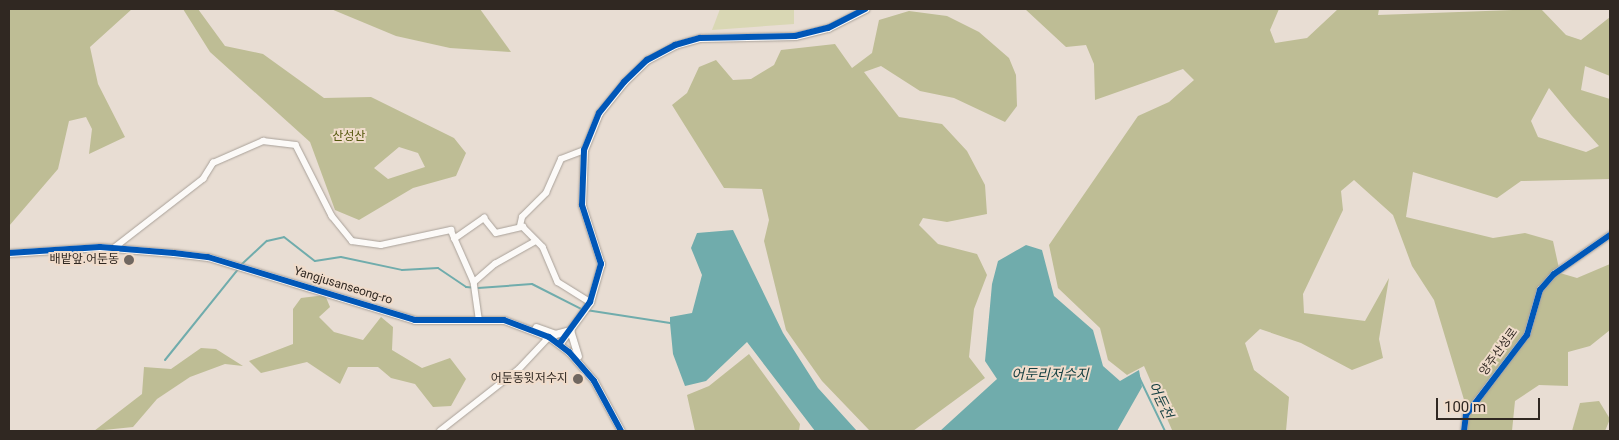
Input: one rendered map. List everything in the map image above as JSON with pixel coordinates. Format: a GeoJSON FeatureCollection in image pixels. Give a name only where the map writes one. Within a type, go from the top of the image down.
{"type":"FeatureCollection","features":[{"type":"Feature","properties":{"kind":"street"},"geometry":{"type":"LineString","coordinates":[[560,344],[589,304],[601,264],[582,204],[584,150],[599,113],[624,82],[647,60],[675,44],[700,38],[795,36],[828,28],[865,9]]}},
{"type":"Feature","properties":{"kind":"street"},"geometry":{"type":"LineString","coordinates":[[114,248],[202,179],[214,162],[263,141],[296,145],[332,216],[352,240],[381,245],[451,230],[474,283],[479,318]]}},
{"type":"Feature","properties":{"kind":"street"},"geometry":{"type":"LineString","coordinates":[[520,226],[522,217],[546,193],[561,159],[584,150]]}},
{"type":"Feature","properties":{"kind":"street"},"geometry":{"type":"LineString","coordinates":[[454,239],[484,218],[496,233],[520,226]]}},
{"type":"Feature","properties":{"kind":"street"},"geometry":{"type":"LineString","coordinates":[[520,226],[543,247],[558,282],[589,304]]}},
{"type":"Feature","properties":{"kind":"street","name":"양주산성로"},"geometry":{"type":"LineString","coordinates":[[1464,431],[1466,415],[1527,335],[1540,290],[1569,262],[1610,235]]}},
{"type":"Feature","properties":{"kind":"street"},"geometry":{"type":"LineString","coordinates":[[474,283],[494,264],[536,241]]}},
{"type":"Feature","properties":{"kind":"street","name":"Yangjusanseong-ro"},"geometry":{"type":"LineString","coordinates":[[9,253],[114,248],[174,252],[234,265],[416,320],[479,318],[522,326],[549,337],[560,344],[589,374],[621,431]]}},
{"type":"Feature","properties":{"kind":"street"},"geometry":{"type":"LineString","coordinates":[[522,326],[555,334],[570,330]]}},
{"type":"Feature","properties":{"kind":"street"},"geometry":{"type":"LineString","coordinates":[[570,330],[571,345],[589,374]]}},
{"type":"Feature","properties":{"kind":"street"},"geometry":{"type":"LineString","coordinates":[[440,431],[519,369],[549,337]]}},
{"type":"Feature","properties":{"kind":"shaded area"},"geometry":{"type":"Polygon","coordinates":[[[720,9],[794,9],[794,24],[712,30],[720,9]]]}},
{"type":"Feature","properties":{"kind":"green space"},"geometry":{"type":"Polygon","coordinates":[[[9,9],[132,9],[90,47],[98,84],[125,137],[89,154],[92,129],[86,117],[69,121],[58,169],[9,226],[9,9]]]}},
{"type":"Feature","properties":{"kind":"green space","name":"산성산"},"geometry":{"type":"Polygon","coordinates":[[[183,9],[198,9],[225,46],[263,54],[324,98],[371,97],[454,138],[466,153],[456,176],[413,188],[359,220],[335,210],[310,142],[210,52],[183,9]],[[399,147],[374,168],[388,179],[425,167],[418,153],[399,147]]]}},
{"type":"Feature","properties":{"kind":"green space"},"geometry":{"type":"Polygon","coordinates":[[[331,9],[480,9],[511,52],[450,48],[396,36],[331,9]]]}},
{"type":"Feature","properties":{"kind":"green space"},"geometry":{"type":"Polygon","coordinates":[[[1025,9],[1279,9],[1270,30],[1275,43],[1307,38],[1338,9],[1379,9],[1378,15],[1541,9],[1566,35],[1581,40],[1610,17],[1610,76],[1585,66],[1581,90],[1610,99],[1610,179],[1521,181],[1497,198],[1413,172],[1406,217],[1493,238],[1525,233],[1553,241],[1560,273],[1577,278],[1610,264],[1610,330],[1590,346],[1568,352],[1568,386],[1539,385],[1515,401],[1512,431],[1466,431],[1468,413],[1434,300],[1412,266],[1393,215],[1354,180],[1341,191],[1343,210],[1303,294],[1304,313],[1365,321],[1389,278],[1379,339],[1383,358],[1352,370],[1301,343],[1260,329],[1245,343],[1254,370],[1289,397],[1286,431],[1172,430],[1144,366],[1127,375],[1108,360],[1100,328],[1058,288],[1049,245],[1138,116],[1169,102],[1194,80],[1183,69],[1095,100],[1094,64],[1086,45],[1066,47],[1025,9]],[[1549,88],[1531,121],[1538,137],[1586,152],[1599,146],[1549,88]]]}},
{"type":"Feature","properties":{"kind":"green space"},"geometry":{"type":"Polygon","coordinates":[[[909,11],[947,16],[979,32],[1009,58],[1016,75],[1017,106],[1005,122],[954,98],[920,91],[881,66],[864,72],[899,117],[942,124],[967,151],[985,185],[987,214],[947,222],[923,218],[919,225],[938,244],[977,254],[987,275],[974,309],[969,357],[985,378],[913,431],[870,431],[822,381],[786,330],[764,241],[769,220],[762,189],[724,188],[672,105],[687,93],[699,67],[716,60],[733,80],[751,79],[774,65],[781,50],[835,44],[852,68],[872,53],[879,20],[909,11]]]}},
{"type":"Feature","properties":{"kind":"green space"},"geometry":{"type":"Polygon","coordinates":[[[325,295],[330,307],[319,317],[334,332],[363,340],[381,317],[393,327],[392,350],[422,368],[450,358],[466,379],[451,406],[433,407],[415,384],[391,378],[378,367],[348,367],[340,384],[307,362],[261,373],[249,361],[293,344],[293,309],[301,298],[325,295]]]}},
{"type":"Feature","properties":{"kind":"green space"},"geometry":{"type":"Polygon","coordinates":[[[201,348],[216,349],[243,366],[225,364],[190,377],[157,399],[133,427],[94,431],[142,394],[144,367],[171,369],[201,348]]]}},
{"type":"Feature","properties":{"kind":"green space"},"geometry":{"type":"Polygon","coordinates":[[[749,354],[800,424],[799,431],[695,431],[687,395],[709,386],[749,354]]]}},
{"type":"Feature","properties":{"kind":"green space"},"geometry":{"type":"Polygon","coordinates":[[[1599,401],[1610,419],[1605,431],[1572,431],[1580,403],[1599,401]]]}},
{"type":"Feature","properties":{"kind":"water"},"geometry":{"type":"Polygon","coordinates":[[[733,230],[783,333],[818,388],[857,431],[815,431],[747,342],[706,381],[685,386],[673,354],[670,317],[692,313],[702,275],[691,248],[697,233],[733,230]]]}},
{"type":"Feature","properties":{"kind":"water","name":"어둔리저수지"},"geometry":{"type":"Polygon","coordinates":[[[1026,245],[1042,250],[1054,296],[1093,330],[1103,366],[1120,381],[1139,370],[1142,387],[1117,431],[940,431],[997,379],[985,361],[992,284],[998,261],[1026,245]]]}},
{"type":"Feature","properties":{"kind":"waterway"},"geometry":{"type":"LineString","coordinates":[[242,264],[267,241],[284,237],[315,261],[341,257],[402,270],[438,268],[466,287],[478,288],[532,284],[581,309]]}},
{"type":"Feature","properties":{"kind":"waterway"},"geometry":{"type":"LineString","coordinates":[[165,360],[239,268]]}},
{"type":"Feature","properties":{"kind":"waterway"},"geometry":{"type":"LineString","coordinates":[[586,310],[670,323]]}},
{"type":"Feature","properties":{"kind":"waterway","name":"어둔천"},"geometry":{"type":"LineString","coordinates":[[1139,377],[1165,431]]}},
{"type":"Feature","properties":{"kind":"cycle path"},"geometry":{"type":"LineString","coordinates":[[560,343],[590,302],[601,264],[582,205],[584,150],[599,113],[624,82],[647,60],[675,45],[700,38],[795,36],[828,28],[865,9]]}},
{"type":"Feature","properties":{"kind":"cycle path"},"geometry":{"type":"LineString","coordinates":[[1464,431],[1466,415],[1527,335],[1540,290],[1554,274],[1610,235]]}},
{"type":"Feature","properties":{"kind":"cycle path"},"geometry":{"type":"LineString","coordinates":[[9,253],[100,247],[208,257],[415,320],[504,320],[549,337],[569,352],[594,381],[621,431]]}},
{"type":"Feature","properties":{"kind":"place","name":"배밭앞.어둔동"},"geometry":{"type":"Point","coordinates":[129,260]}},
{"type":"Feature","properties":{"kind":"place","name":"어둔동윗저수지"},"geometry":{"type":"Point","coordinates":[578,379]}}]}
